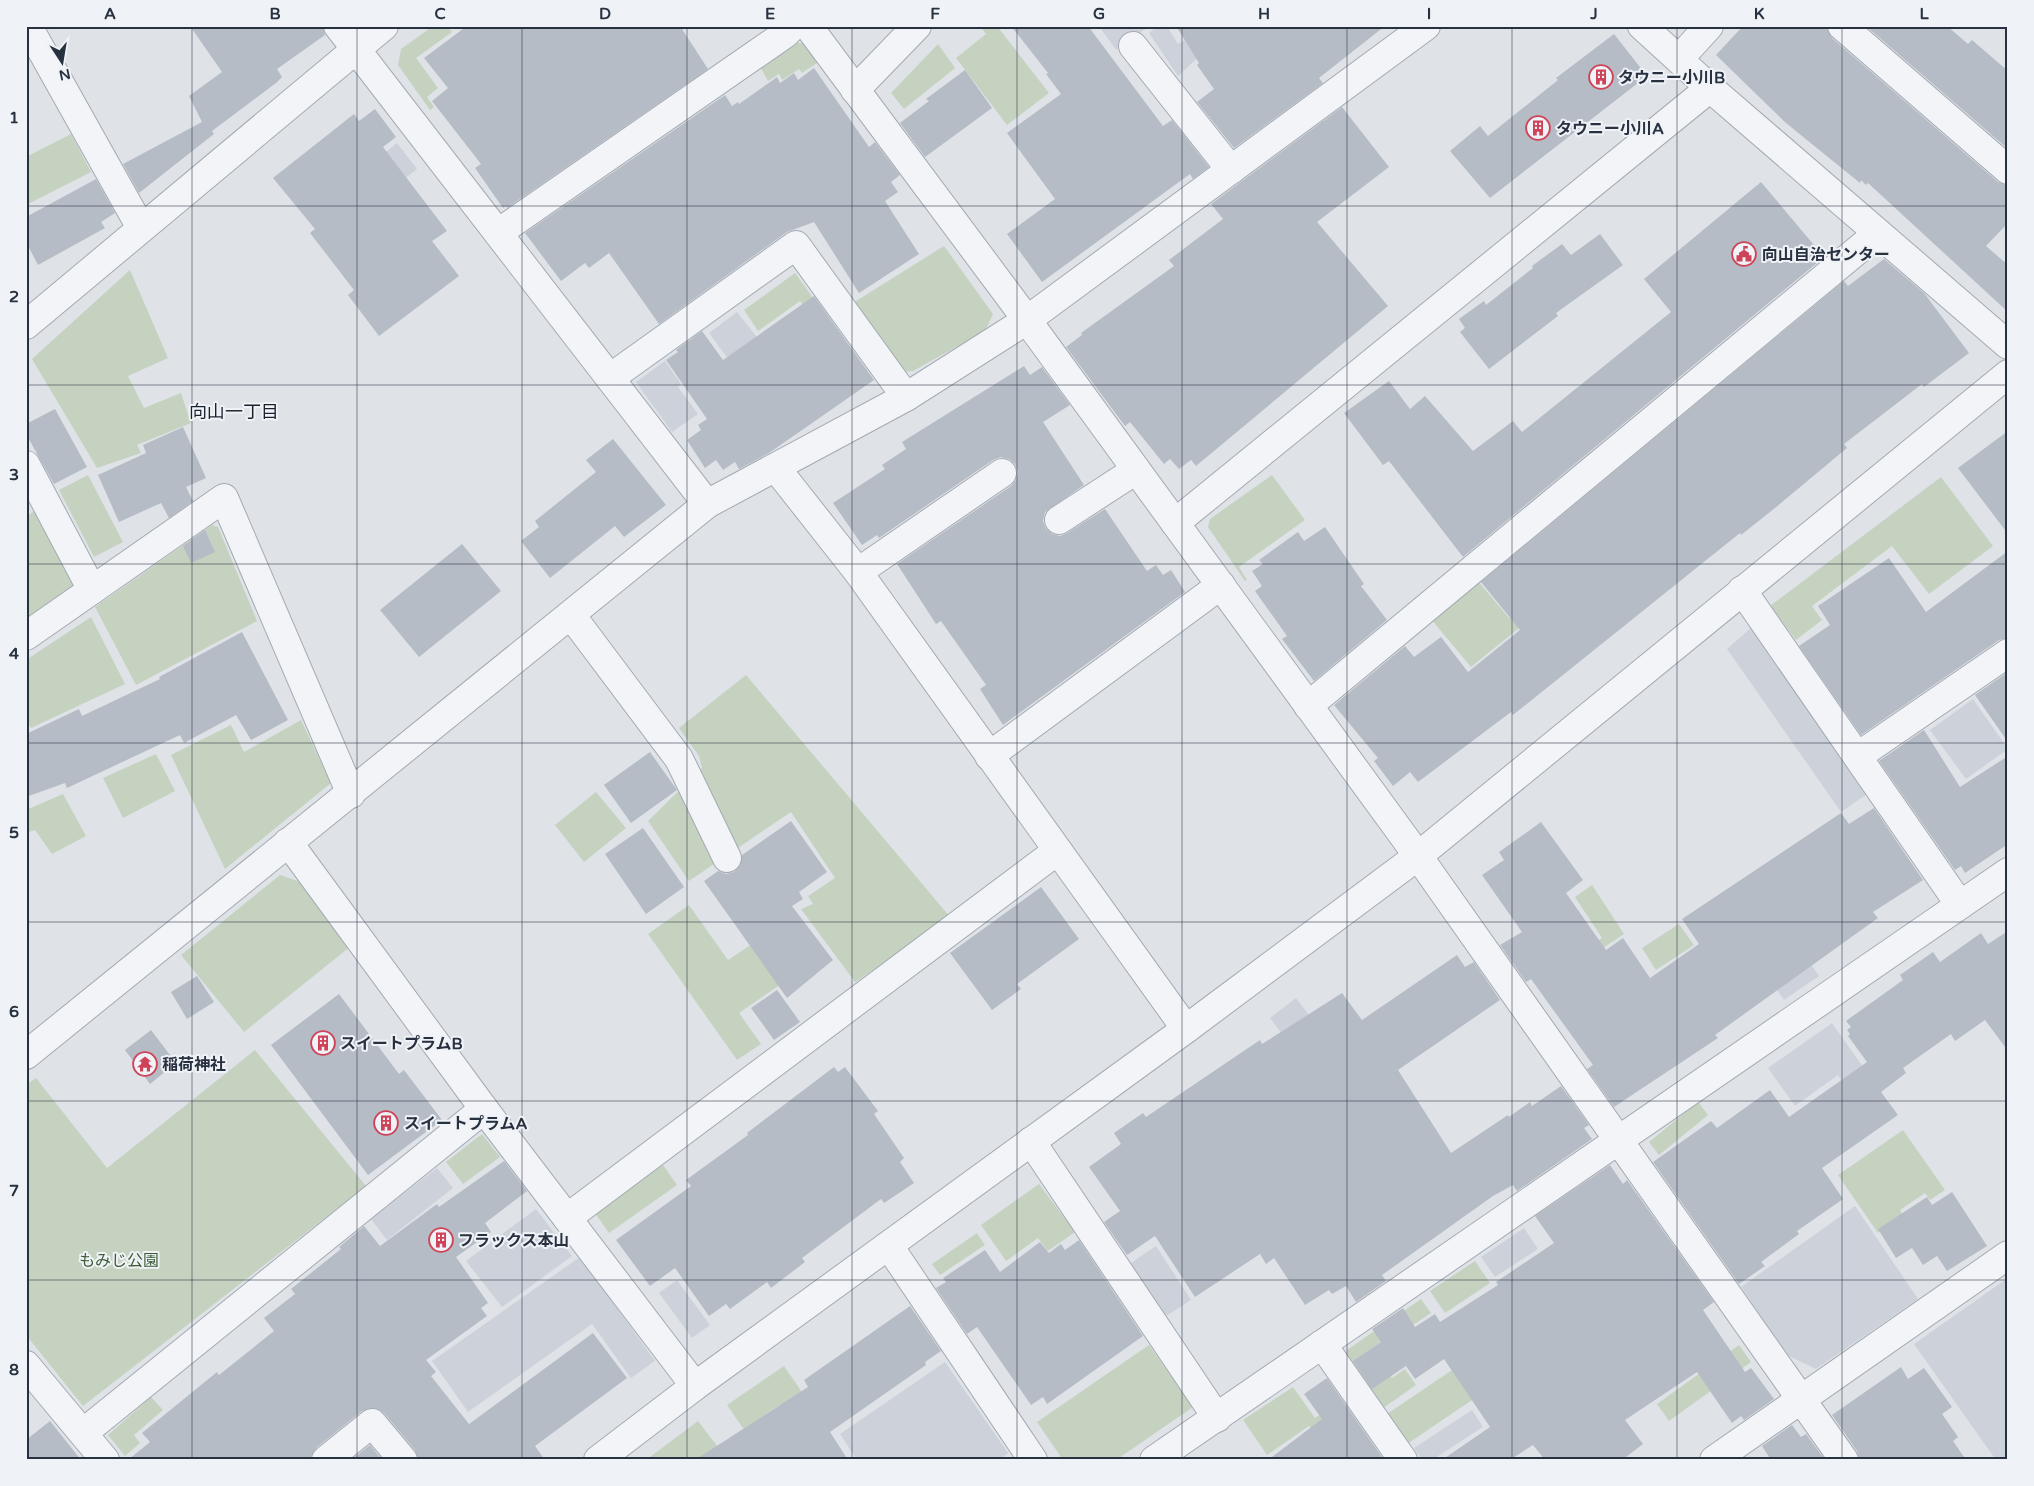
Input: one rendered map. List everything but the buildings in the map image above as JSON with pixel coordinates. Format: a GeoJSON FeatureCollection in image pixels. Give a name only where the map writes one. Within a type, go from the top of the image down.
{"type":"FeatureCollection","features":[{"type":"Feature","properties":{"kind":"street"},"geometry":{"type":"LineString","coordinates":[[32,26],[29,28],[141,228]]}},
{"type":"Feature","properties":{"kind":"street"},"geometry":{"type":"LineString","coordinates":[[338,26],[707,504]]}},
{"type":"Feature","properties":{"kind":"street"},"geometry":{"type":"LineString","coordinates":[[26,325],[384,26]]}},
{"type":"Feature","properties":{"kind":"street"},"geometry":{"type":"LineString","coordinates":[[498,232],[785,34],[793,26]]}},
{"type":"Feature","properties":{"kind":"street"},"geometry":{"type":"LineString","coordinates":[[808,26],[1027,320],[1418,856],[1844,1460]]}},
{"type":"Feature","properties":{"kind":"street"},"geometry":{"type":"LineString","coordinates":[[856,90],[917,26]]}},
{"type":"Feature","properties":{"kind":"street"},"geometry":{"type":"LineString","coordinates":[[1642,26],[1877,234],[2008,345]]}},
{"type":"Feature","properties":{"kind":"street"},"geometry":{"type":"LineString","coordinates":[[1678,59],[1709,26]]}},
{"type":"Feature","properties":{"kind":"street"},"geometry":{"type":"LineString","coordinates":[[1842,26],[2008,170]]}},
{"type":"Feature","properties":{"kind":"street"},"geometry":{"type":"LineString","coordinates":[[26,1055],[288,842],[351,794],[707,504],[906,397],[1027,320],[1231,170],[1409,31]]}},
{"type":"Feature","properties":{"kind":"street"},"geometry":{"type":"LineString","coordinates":[[1133,46],[1231,170]]}},
{"type":"Feature","properties":{"kind":"street"},"geometry":{"type":"LineString","coordinates":[[1175,523],[1710,88]]}},
{"type":"Feature","properties":{"kind":"street"},"geometry":{"type":"LineString","coordinates":[[1308,706],[1877,234]]}},
{"type":"Feature","properties":{"kind":"street"},"geometry":{"type":"LineString","coordinates":[[610,378],[796,245],[906,397]]}},
{"type":"Feature","properties":{"kind":"street"},"geometry":{"type":"LineString","coordinates":[[598,1460],[695,1386],[1186,1029],[1418,856],[2008,374]]}},
{"type":"Feature","properties":{"kind":"street"},"geometry":{"type":"LineString","coordinates":[[26,465],[92,590]]}},
{"type":"Feature","properties":{"kind":"street"},"geometry":{"type":"LineString","coordinates":[[776,468],[858,572],[1186,1029]]}},
{"type":"Feature","properties":{"kind":"street"},"geometry":{"type":"LineString","coordinates":[[1059,520],[1136,470]]}},
{"type":"Feature","properties":{"kind":"street"},"geometry":{"type":"LineString","coordinates":[[858,572],[1002,473]]}},
{"type":"Feature","properties":{"kind":"street"},"geometry":{"type":"LineString","coordinates":[[26,636],[224,498],[351,794]]}},
{"type":"Feature","properties":{"kind":"street"},"geometry":{"type":"LineString","coordinates":[[989,756],[1221,585]]}},
{"type":"Feature","properties":{"kind":"street"},"geometry":{"type":"LineString","coordinates":[[1742,590],[1960,905]]}},
{"type":"Feature","properties":{"kind":"street"},"geometry":{"type":"LineString","coordinates":[[571,615],[679,759],[728,858]]}},
{"type":"Feature","properties":{"kind":"street"},"geometry":{"type":"LineString","coordinates":[[1858,756],[2008,654]]}},
{"type":"Feature","properties":{"kind":"street"},"geometry":{"type":"LineString","coordinates":[[288,842],[484,1109],[695,1386]]}},
{"type":"Feature","properties":{"kind":"street"},"geometry":{"type":"LineString","coordinates":[[567,1218],[1058,851]]}},
{"type":"Feature","properties":{"kind":"street"},"geometry":{"type":"LineString","coordinates":[[1154,1460],[2008,872]]}},
{"type":"Feature","properties":{"kind":"street"},"geometry":{"type":"LineString","coordinates":[[83,1433],[484,1109]]}},
{"type":"Feature","properties":{"kind":"street"},"geometry":{"type":"LineString","coordinates":[[1031,1141],[1217,1418]]}},
{"type":"Feature","properties":{"kind":"street"},"geometry":{"type":"LineString","coordinates":[[889,1246],[1034,1460]]}},
{"type":"Feature","properties":{"kind":"street"},"geometry":{"type":"LineString","coordinates":[[1714,1460],[2008,1255]]}},
{"type":"Feature","properties":{"kind":"street"},"geometry":{"type":"LineString","coordinates":[[1322,1344],[1403,1460]]}},
{"type":"Feature","properties":{"kind":"street"},"geometry":{"type":"LineString","coordinates":[[26,1365],[105,1460]]}},
{"type":"Feature","properties":{"kind":"street"},"geometry":{"type":"LineString","coordinates":[[326,1460],[372,1423],[403,1460]]}},
{"type":"Feature","properties":{"kind":"shaded area"},"geometry":{"type":"Polygon","coordinates":[[[1099,26],[1143,26],[1145,29],[1116,50],[1099,26]]]}},
{"type":"Feature","properties":{"kind":"shaded area"},"geometry":{"type":"Polygon","coordinates":[[[1158,26],[1167,26],[1178,44],[1199,32],[1208,48],[1178,76],[1149,33],[1158,26]]]}},
{"type":"Feature","properties":{"kind":"shaded area"},"geometry":{"type":"Polygon","coordinates":[[[397,143],[417,169],[389,191],[345,185],[397,143]]]}},
{"type":"Feature","properties":{"kind":"shaded area"},"geometry":{"type":"Polygon","coordinates":[[[737,312],[760,341],[737,371],[709,333],[737,312]]]}},
{"type":"Feature","properties":{"kind":"shaded area"},"geometry":{"type":"Polygon","coordinates":[[[665,361],[681,384],[678,387],[698,414],[672,432],[636,382],[665,361]]]}},
{"type":"Feature","properties":{"kind":"shaded area"},"geometry":{"type":"Polygon","coordinates":[[[1752,627],[1867,794],[1841,812],[1727,649],[1752,627]]]}},
{"type":"Feature","properties":{"kind":"shaded area"},"geometry":{"type":"Polygon","coordinates":[[[1973,699],[2008,749],[1966,779],[1930,730],[1973,699]]]}},
{"type":"Feature","properties":{"kind":"shaded area"},"geometry":{"type":"Polygon","coordinates":[[[1779,918],[1819,976],[1784,1000],[1765,973],[1779,918]]]}},
{"type":"Feature","properties":{"kind":"shaded area"},"geometry":{"type":"Polygon","coordinates":[[[1296,998],[1339,1055],[1313,1075],[1270,1018],[1296,998]]]}},
{"type":"Feature","properties":{"kind":"shaded area"},"geometry":{"type":"Polygon","coordinates":[[[1832,1023],[1863,1067],[1842,1081],[1838,1075],[1795,1106],[1768,1068],[1832,1023]]]}},
{"type":"Feature","properties":{"kind":"shaded area"},"geometry":{"type":"Polygon","coordinates":[[[437,1168],[453,1188],[387,1240],[371,1219],[437,1168]]]}},
{"type":"Feature","properties":{"kind":"shaded area"},"geometry":{"type":"Polygon","coordinates":[[[1855,1206],[1918,1299],[1816,1369],[1787,1355],[1741,1287],[1855,1206]]]}},
{"type":"Feature","properties":{"kind":"shaded area"},"geometry":{"type":"Polygon","coordinates":[[[536,1209],[572,1256],[502,1307],[466,1261],[536,1209]]]}},
{"type":"Feature","properties":{"kind":"shaded area"},"geometry":{"type":"Polygon","coordinates":[[[1524,1228],[1538,1249],[1495,1277],[1481,1257],[1524,1228]]]}},
{"type":"Feature","properties":{"kind":"shaded area"},"geometry":{"type":"Polygon","coordinates":[[[1156,1246],[1191,1300],[1163,1318],[1128,1265],[1156,1246]]]}},
{"type":"Feature","properties":{"kind":"shaded area"},"geometry":{"type":"Polygon","coordinates":[[[580,1257],[655,1361],[631,1378],[592,1324],[468,1412],[432,1361],[580,1257]]]}},
{"type":"Feature","properties":{"kind":"shaded area"},"geometry":{"type":"Polygon","coordinates":[[[677,1280],[710,1325],[692,1338],[659,1293],[677,1280]]]}},
{"type":"Feature","properties":{"kind":"shaded area"},"geometry":{"type":"Polygon","coordinates":[[[2005,1280],[2008,1283],[2008,1460],[1996,1460],[1914,1344],[2005,1280]]]}},
{"type":"Feature","properties":{"kind":"shaded area"},"geometry":{"type":"Polygon","coordinates":[[[945,1362],[1008,1453],[999,1460],[857,1460],[840,1434],[945,1362]]]}},
{"type":"Feature","properties":{"kind":"shaded area"},"geometry":{"type":"Polygon","coordinates":[[[1472,1410],[1483,1427],[1432,1460],[1422,1460],[1414,1448],[1472,1410]]]}},
{"type":"Feature","properties":{"kind":"green space"},"geometry":{"type":"Polygon","coordinates":[[[433,26],[447,26],[452,32],[416,58],[438,88],[427,97],[434,107],[430,110],[398,65],[401,49],[433,26]]]}},
{"type":"Feature","properties":{"kind":"green space"},"geometry":{"type":"Polygon","coordinates":[[[980,26],[997,26],[1049,93],[1007,125],[956,58],[986,34],[980,26]]]}},
{"type":"Feature","properties":{"kind":"green space"},"geometry":{"type":"Polygon","coordinates":[[[794,42],[805,44],[817,63],[802,73],[799,69],[782,80],[779,74],[768,81],[759,65],[794,42]]]}},
{"type":"Feature","properties":{"kind":"green space"},"geometry":{"type":"Polygon","coordinates":[[[938,44],[955,68],[904,109],[891,93],[938,44]]]}},
{"type":"Feature","properties":{"kind":"green space"},"geometry":{"type":"Polygon","coordinates":[[[71,134],[91,172],[26,205],[26,157],[71,134]]]}},
{"type":"Feature","properties":{"kind":"green space"},"geometry":{"type":"Polygon","coordinates":[[[944,246],[993,314],[985,331],[913,371],[903,372],[853,303],[944,246]]]}},
{"type":"Feature","properties":{"kind":"green space"},"geometry":{"type":"Polygon","coordinates":[[[130,270],[168,358],[128,376],[144,408],[181,393],[191,423],[137,445],[141,453],[97,468],[32,359],[130,270]]]}},
{"type":"Feature","properties":{"kind":"green space"},"geometry":{"type":"Polygon","coordinates":[[[795,273],[821,309],[811,316],[800,301],[758,331],[744,310],[795,273]]]}},
{"type":"Feature","properties":{"kind":"green space"},"geometry":{"type":"Polygon","coordinates":[[[88,475],[123,542],[94,557],[59,490],[88,475]]]}},
{"type":"Feature","properties":{"kind":"green space"},"geometry":{"type":"Polygon","coordinates":[[[1272,475],[1305,520],[1239,567],[1247,580],[1245,581],[1208,527],[1210,519],[1272,475]]]}},
{"type":"Feature","properties":{"kind":"green space"},"geometry":{"type":"Polygon","coordinates":[[[1941,477],[1993,546],[1929,594],[1892,546],[1812,606],[1822,620],[1796,640],[1770,606],[1941,477]]]}},
{"type":"Feature","properties":{"kind":"green space"},"geometry":{"type":"Polygon","coordinates":[[[34,511],[74,585],[26,618],[26,517],[34,511]]]}},
{"type":"Feature","properties":{"kind":"green space"},"geometry":{"type":"Polygon","coordinates":[[[212,525],[218,527],[257,621],[136,685],[95,607],[212,525]]]}},
{"type":"Feature","properties":{"kind":"green space"},"geometry":{"type":"Polygon","coordinates":[[[1478,581],[1509,618],[1540,593],[1549,604],[1471,667],[1431,619],[1478,581]]]}},
{"type":"Feature","properties":{"kind":"green space"},"geometry":{"type":"Polygon","coordinates":[[[91,617],[125,684],[31,728],[26,720],[26,660],[91,617]]]}},
{"type":"Feature","properties":{"kind":"green space"},"geometry":{"type":"Polygon","coordinates":[[[746,675],[951,918],[855,982],[801,909],[813,904],[808,896],[835,878],[791,812],[689,881],[648,821],[702,768],[699,756],[679,728],[746,675]]]}},
{"type":"Feature","properties":{"kind":"green space"},"geometry":{"type":"Polygon","coordinates":[[[301,720],[331,783],[225,869],[171,755],[231,725],[244,752],[301,720]]]}},
{"type":"Feature","properties":{"kind":"green space"},"geometry":{"type":"Polygon","coordinates":[[[156,754],[175,791],[123,818],[103,778],[156,754]]]}},
{"type":"Feature","properties":{"kind":"green space"},"geometry":{"type":"Polygon","coordinates":[[[596,792],[626,828],[584,862],[555,825],[596,792]]]}},
{"type":"Feature","properties":{"kind":"green space"},"geometry":{"type":"Polygon","coordinates":[[[63,794],[86,836],[52,854],[35,830],[26,833],[26,810],[63,794]]]}},
{"type":"Feature","properties":{"kind":"green space"},"geometry":{"type":"Polygon","coordinates":[[[280,875],[298,881],[351,946],[244,1032],[181,955],[280,875]]]}},
{"type":"Feature","properties":{"kind":"green space"},"geometry":{"type":"Polygon","coordinates":[[[1592,885],[1624,934],[1580,963],[1575,957],[1602,938],[1575,897],[1592,885]]]}},
{"type":"Feature","properties":{"kind":"green space"},"geometry":{"type":"Polygon","coordinates":[[[689,905],[728,960],[755,942],[784,982],[739,1013],[761,1044],[737,1060],[648,934],[689,905]]]}},
{"type":"Feature","properties":{"kind":"green space"},"geometry":{"type":"Polygon","coordinates":[[[1679,924],[1694,945],[1656,970],[1642,948],[1679,924]]]}},
{"type":"Feature","properties":{"kind":"green space","name":"もみじ公園"},"geometry":{"type":"Polygon","coordinates":[[[255,1050],[366,1186],[83,1406],[26,1335],[26,1085],[36,1078],[107,1168],[255,1050]]]}},
{"type":"Feature","properties":{"kind":"green space"},"geometry":{"type":"Polygon","coordinates":[[[1698,1102],[1708,1115],[1659,1155],[1649,1142],[1698,1102]]]}},
{"type":"Feature","properties":{"kind":"green space"},"geometry":{"type":"Polygon","coordinates":[[[1903,1130],[1945,1190],[1930,1200],[1925,1193],[1900,1210],[1903,1215],[1878,1233],[1838,1175],[1903,1130]]]}},
{"type":"Feature","properties":{"kind":"green space"},"geometry":{"type":"Polygon","coordinates":[[[482,1134],[500,1157],[463,1184],[446,1162],[482,1134]]]}},
{"type":"Feature","properties":{"kind":"green space"},"geometry":{"type":"Polygon","coordinates":[[[663,1165],[677,1185],[609,1233],[595,1213],[663,1165]]]}},
{"type":"Feature","properties":{"kind":"green space"},"geometry":{"type":"Polygon","coordinates":[[[1039,1184],[1075,1232],[1048,1251],[1038,1238],[1006,1261],[981,1225],[1039,1184]]]}},
{"type":"Feature","properties":{"kind":"green space"},"geometry":{"type":"Polygon","coordinates":[[[977,1233],[985,1245],[940,1275],[932,1264],[977,1233]]]}},
{"type":"Feature","properties":{"kind":"green space"},"geometry":{"type":"Polygon","coordinates":[[[1475,1261],[1490,1283],[1445,1313],[1430,1291],[1475,1261]]]}},
{"type":"Feature","properties":{"kind":"green space"},"geometry":{"type":"Polygon","coordinates":[[[1421,1299],[1431,1313],[1392,1339],[1389,1336],[1365,1353],[1385,1369],[1392,1378],[1405,1369],[1416,1385],[1379,1411],[1346,1362],[1347,1350],[1421,1299]]]}},
{"type":"Feature","properties":{"kind":"green space"},"geometry":{"type":"Polygon","coordinates":[[[1149,1345],[1193,1407],[1116,1460],[1063,1460],[1037,1422],[1149,1345]]]}},
{"type":"Feature","properties":{"kind":"green space"},"geometry":{"type":"Polygon","coordinates":[[[1739,1345],[1751,1362],[1669,1421],[1657,1404],[1739,1345]]]}},
{"type":"Feature","properties":{"kind":"green space"},"geometry":{"type":"Polygon","coordinates":[[[1464,1362],[1484,1392],[1407,1444],[1387,1414],[1464,1362]]]}},
{"type":"Feature","properties":{"kind":"green space"},"geometry":{"type":"Polygon","coordinates":[[[784,1366],[804,1395],[782,1410],[778,1406],[760,1418],[747,1434],[727,1405],[784,1366]]]}},
{"type":"Feature","properties":{"kind":"green space"},"geometry":{"type":"Polygon","coordinates":[[[1293,1387],[1315,1418],[1341,1401],[1319,1440],[1309,1426],[1267,1455],[1243,1420],[1293,1387]]]}},
{"type":"Feature","properties":{"kind":"green space"},"geometry":{"type":"Polygon","coordinates":[[[151,1397],[163,1410],[134,1435],[140,1443],[125,1456],[108,1435],[151,1397]]]}},
{"type":"Feature","properties":{"kind":"green space"},"geometry":{"type":"Polygon","coordinates":[[[698,1421],[727,1459],[646,1460],[698,1421]]]}},
{"type":"Feature","properties":{"kind":"place","name":"タウニー小川B"},"geometry":{"type":"Point","coordinates":[1601,77]}},
{"type":"Feature","properties":{"kind":"place","name":"タウニー小川A"},"geometry":{"type":"Point","coordinates":[1538,128]}},
{"type":"Feature","properties":{"kind":"place","name":"向山自治センター"},"geometry":{"type":"Point","coordinates":[1744,254]}},
{"type":"Feature","properties":{"kind":"place","name":"スイートプラムB"},"geometry":{"type":"Point","coordinates":[323,1043]}},
{"type":"Feature","properties":{"kind":"place","name":"稲荷神社"},"geometry":{"type":"Point","coordinates":[145,1064]}},
{"type":"Feature","properties":{"kind":"place","name":"スイートプラムA"},"geometry":{"type":"Point","coordinates":[386,1123]}},
{"type":"Feature","properties":{"kind":"place","name":"フラックス本山"},"geometry":{"type":"Point","coordinates":[441,1240]}},
{"type":"Feature","properties":{"kind":"district","name":"向山一丁目"},"geometry":{"type":"Point","coordinates":[234,412]}}]}
